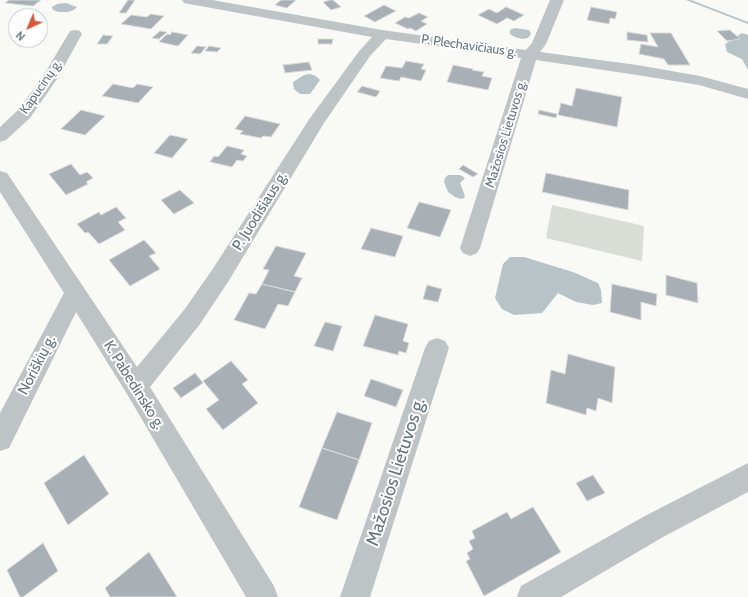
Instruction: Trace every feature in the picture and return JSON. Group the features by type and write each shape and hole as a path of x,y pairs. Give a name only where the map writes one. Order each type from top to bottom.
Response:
{"street":[{"name":"P. Plechavičiaus g.","path":"189,0 208,1 382,34 530,54 700,82 748,94"},
{"name":"Mažosios Lietuvos g.","path":"470,248 530,54 540,44 557,0"},
{"name":"Kapucinų g.","path":"0,136 24,114 49,79 75,34"},
{"name":"P. Juodišiaus g.","path":"136,386 164,354 196,311 220,276 316,122 365,53 382,34"},
{"name":"K. Pabedinsko g.","path":"0,177 136,386 263,597"},
{"name":"Noriškių g.","path":"0,439 75,292"},
{"name":"Mažosios Lietuvos g.","path":"355,597 437,348"},
{"path":"532,597 653,527 748,477"}],"shaded area":[{"path":"66,3 77,7 68,12 53,10 52,7 57,4"},
{"path":"515,28 529,30 531,34 528,38 522,39 515,37 510,34 510,30"},
{"path":"742,33 748,35 748,70 742,59 727,52 725,44"},
{"path":"310,74 316,76 320,80 310,94 300,94 294,89 293,82 304,75"},
{"path":"448,175 460,175 465,178 460,183 465,196 464,198 461,199 455,197 448,192 444,182"},
{"path":"552,205 644,226 642,261 546,238"},
{"path":"510,257 524,257 573,272 598,283 601,290 602,303 593,305 576,302 558,293 542,313 514,315 502,309 495,298 503,264"}],"building":[{"path":"9,0 41,0 33,6 5,3"},
{"path":"128,0 135,0 126,13 119,13"},
{"path":"281,0 296,0 287,8 275,5"},
{"path":"333,0 341,7 331,10 323,2"},
{"path":"384,5 396,11 375,22 364,16"},
{"path":"506,7 524,15 514,21 507,18 497,24 478,15 489,9 497,13"},
{"path":"591,7 617,12 615,19 610,18 609,24 587,20"},
{"path":"419,13 428,17 421,21 427,24 416,31 395,23 405,17 409,18"},
{"path":"151,14 164,16 151,29 121,24 131,15 147,17"},
{"path":"730,30 740,39 727,41 717,31"},
{"path":"160,31 167,32 159,39 152,38"},
{"path":"172,32 188,35 178,46 159,42 167,34 170,35"},
{"path":"627,32 647,35 648,42 627,40"},
{"path":"650,33 671,33 690,65 668,65 664,59 639,54 641,44 658,47"},
{"path":"103,35 113,36 107,44 97,44"},
{"path":"318,39 333,39 332,44 318,44"},
{"path":"197,46 206,47 200,54 191,53"},
{"path":"209,46 221,48 217,52 205,51"},
{"path":"406,61 424,64 421,69 426,70 421,81 401,77 399,81 380,78 386,66 402,68"},
{"path":"309,62 312,70 285,73 283,65"},
{"path":"453,65 484,72 482,76 492,78 488,90 447,82"},
{"path":"113,84 133,88 137,84 153,87 138,103 102,96"},
{"path":"362,86 380,91 376,97 357,92"},
{"path":"576,88 622,97 617,127 558,115 561,103 572,106"},
{"path":"81,110 105,116 85,135 61,129"},
{"path":"539,110 557,114 556,118 538,114"},
{"path":"245,116 280,124 271,137 263,136 261,138 240,134 243,131 235,129"},
{"path":"170,135 188,139 172,158 154,153"},
{"path":"227,146 244,150 241,154 247,156 243,161 237,160 232,167 210,162 214,156 218,157"},
{"path":"71,164 80,175 87,172 93,178 86,182 88,184 66,195 49,174"},
{"path":"463,165 478,174 473,177 459,169"},
{"path":"546,173 629,190 628,210 542,192"},
{"path":"180,190 194,203 174,214 161,200"},
{"path":"419,202 451,210 440,237 407,228"},
{"path":"116,207 126,218 118,222 125,230 99,244 88,232 85,233 77,224 99,212 101,215"},
{"path":"371,228 403,236 395,257 361,249"},
{"path":"144,240 156,253 149,256 160,269 130,286 109,260"},
{"path":"276,246 306,253 294,276 302,278 295,292 262,284 269,270 263,269"},
{"path":"666,275 697,283 698,303 666,295"},
{"path":"262,284 295,292 288,306 278,304 265,329 234,320 249,293 256,294"},
{"path":"612,284 657,294 656,306 641,302 641,320 610,312"},
{"path":"427,285 442,289 438,302 423,299"},
{"path":"375,315 408,324 403,341 409,343 406,353 399,351 398,355 363,346"},
{"path":"325,322 342,326 333,351 314,346"},
{"path":"568,354 615,367 612,403 598,398 596,411 587,408 586,415 546,403 551,370 565,374"},
{"path":"231,361 248,380 242,384 258,403 223,430 206,409 219,400 203,381"},
{"path":"195,373 203,383 181,398 173,388"},
{"path":"371,379 403,390 396,407 364,396"},
{"path":"337,412 372,423 359,460 322,448"},
{"path":"322,448 359,460 337,520 299,507"},
{"path":"84,455 109,494 68,525 44,483"},
{"path":"593,475 605,493 587,501 576,483"},
{"path":"533,507 561,552 484,596 466,561 470,559 467,553 473,549 469,541 475,538 472,531 507,512 511,519"},
{"path":"43,543 58,571 23,597 20,597 7,570"},
{"path":"149,552 177,597 110,597 105,588"}],"waterway":[{"path":"688,0 748,23"}]}
